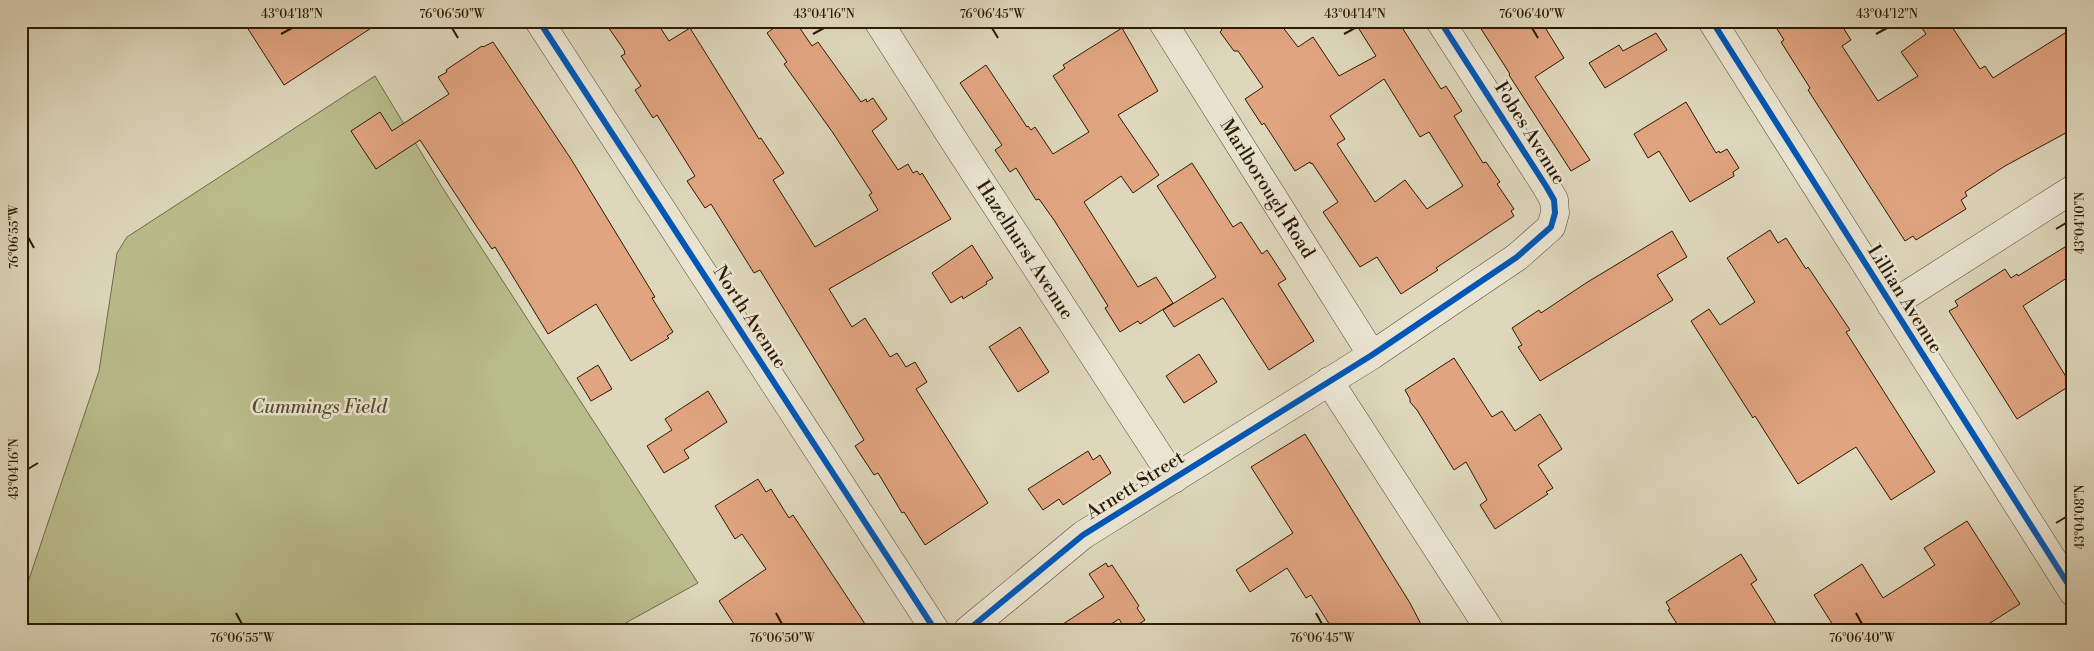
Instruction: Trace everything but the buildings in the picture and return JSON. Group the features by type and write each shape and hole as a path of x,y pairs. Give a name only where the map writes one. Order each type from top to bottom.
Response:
{"street":[{"name":"North Avenue","path":"540,21 935,630"},
{"name":"Hazelhurst Avenue","path":"878,21 1174,479"},
{"name":"Marlborough Road","path":"1162,21 1372,354"},
{"name":"Fobes Avenue","path":"1372,354 1517,257 1551,227 1555,213 1554,200 1440,21"},
{"name":"Lillian Avenue","path":"1712,21 2073,592"},
{"path":"1891,305 2073,189"},
{"name":"Arnett Street","path":"968,630 1083,535 1372,354"},
{"path":"1329,381 1490,630"}],"green space":[{"name":"Cummings Field","path":"375,76 442,187 698,583 613,630 21,630 21,603 99,371 117,253 127,237"}],"cycle path":[{"path":"539,21 935,630"},
{"path":"968,630 1083,535 1372,355 1517,257 1551,227 1555,213 1554,200 1440,21"},
{"path":"1712,21 2073,592"}]}
